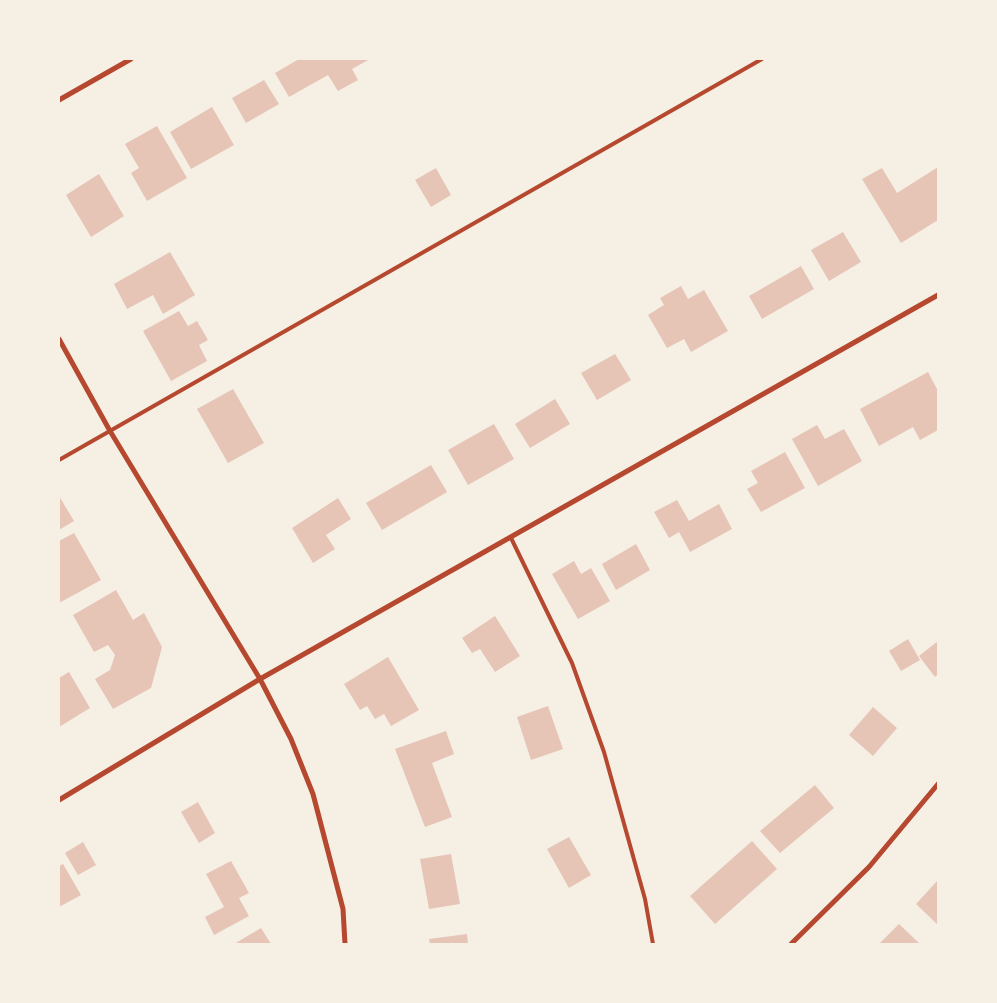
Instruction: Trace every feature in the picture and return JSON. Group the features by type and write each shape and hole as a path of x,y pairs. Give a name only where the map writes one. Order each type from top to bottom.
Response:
{"street":[{"path":"59,100 131,59"},
{"path":"59,800 260,679 938,295"},
{"path":"59,338 110,431 260,679 291,739 313,794 343,909 346,944"},
{"path":"791,944 869,867 938,784"}],"lane":[{"path":"59,460 762,59"},
{"path":"511,538 572,663 604,752 645,899 653,944"}],"building":[{"path":"299,59 370,59 352,69 358,80 338,91 328,75 289,97 275,73"},
{"path":"264,80 279,104 246,123 232,98"},
{"path":"212,107 234,145 191,169 170,132"},
{"path":"157,126 187,178 147,201 131,173 139,168 125,144"},
{"path":"938,167 938,220 901,243 862,179 882,168 897,193"},
{"path":"436,168 451,195 431,207 415,180"},
{"path":"99,174 124,216 91,237 66,195"},
{"path":"843,232 861,262 829,281 811,250"},
{"path":"170,252 195,295 163,314 153,295 127,309 114,284"},
{"path":"801,266 814,289 762,319 749,296"},
{"path":"681,286 688,299 704,290 728,331 691,352 684,339 667,348 648,315 664,305 660,298"},
{"path":"179,311 188,326 197,321 208,340 199,345 207,361 171,381 143,331"},
{"path":"615,354 631,380 597,400 581,373"},
{"path":"928,372 938,391 938,430 920,440 913,427 879,446 860,409"},
{"path":"233,389 264,443 228,463 197,409"},
{"path":"555,399 570,424 530,448 515,424"},
{"path":"494,424 514,459 468,485 448,450"},
{"path":"817,425 825,439 844,429 862,461 818,486 792,439"},
{"path":"785,452 805,488 761,512 747,489 758,483 751,471"},
{"path":"431,465 447,492 382,530 366,503"},
{"path":"59,496 74,521 59,530"},
{"path":"338,498 351,519 326,535 335,549 313,563 292,528"},
{"path":"677,500 689,521 719,504 732,529 690,552 679,532 669,538 654,512"},
{"path":"74,533 101,580 59,603 59,541"},
{"path":"636,544 650,570 616,590 602,564"},
{"path":"574,561 581,574 591,568 610,601 578,619 552,574"},
{"path":"116,590 133,620 144,613 162,647 151,688 113,709 95,679 110,670 115,655 108,645 94,652 73,615"},
{"path":"495,616 520,656 495,672 480,649 472,653 462,638"},
{"path":"908,639 920,660 901,671 889,651"},
{"path":"938,641 938,674 935,677 919,656"},
{"path":"388,657 419,710 391,726 384,714 375,719 367,706 360,710 344,684"},
{"path":"69,672 90,708 59,727 59,678"},
{"path":"548,706 563,749 531,760 517,717"},
{"path":"873,707 897,728 873,756 849,735"},
{"path":"446,731 454,754 432,763 452,817 425,827 395,749"},
{"path":"815,785 834,808 780,853 760,831"},
{"path":"198,802 215,833 199,843 181,812"},
{"path":"569,837 591,875 569,888 547,849"},
{"path":"752,841 777,869 715,924 690,896"},
{"path":"83,842 96,865 78,875 65,853"},
{"path":"451,854 460,904 429,909 420,859"},
{"path":"231,861 249,893 239,898 249,916 214,935 205,917 224,907 206,874"},
{"path":"63,864 81,895 59,907 59,866"},
{"path":"938,880 938,925 916,904"},
{"path":"899,924 920,944 879,944"},
{"path":"261,928 271,944 234,944"},
{"path":"467,934 468,944 430,944 429,939"}]}
